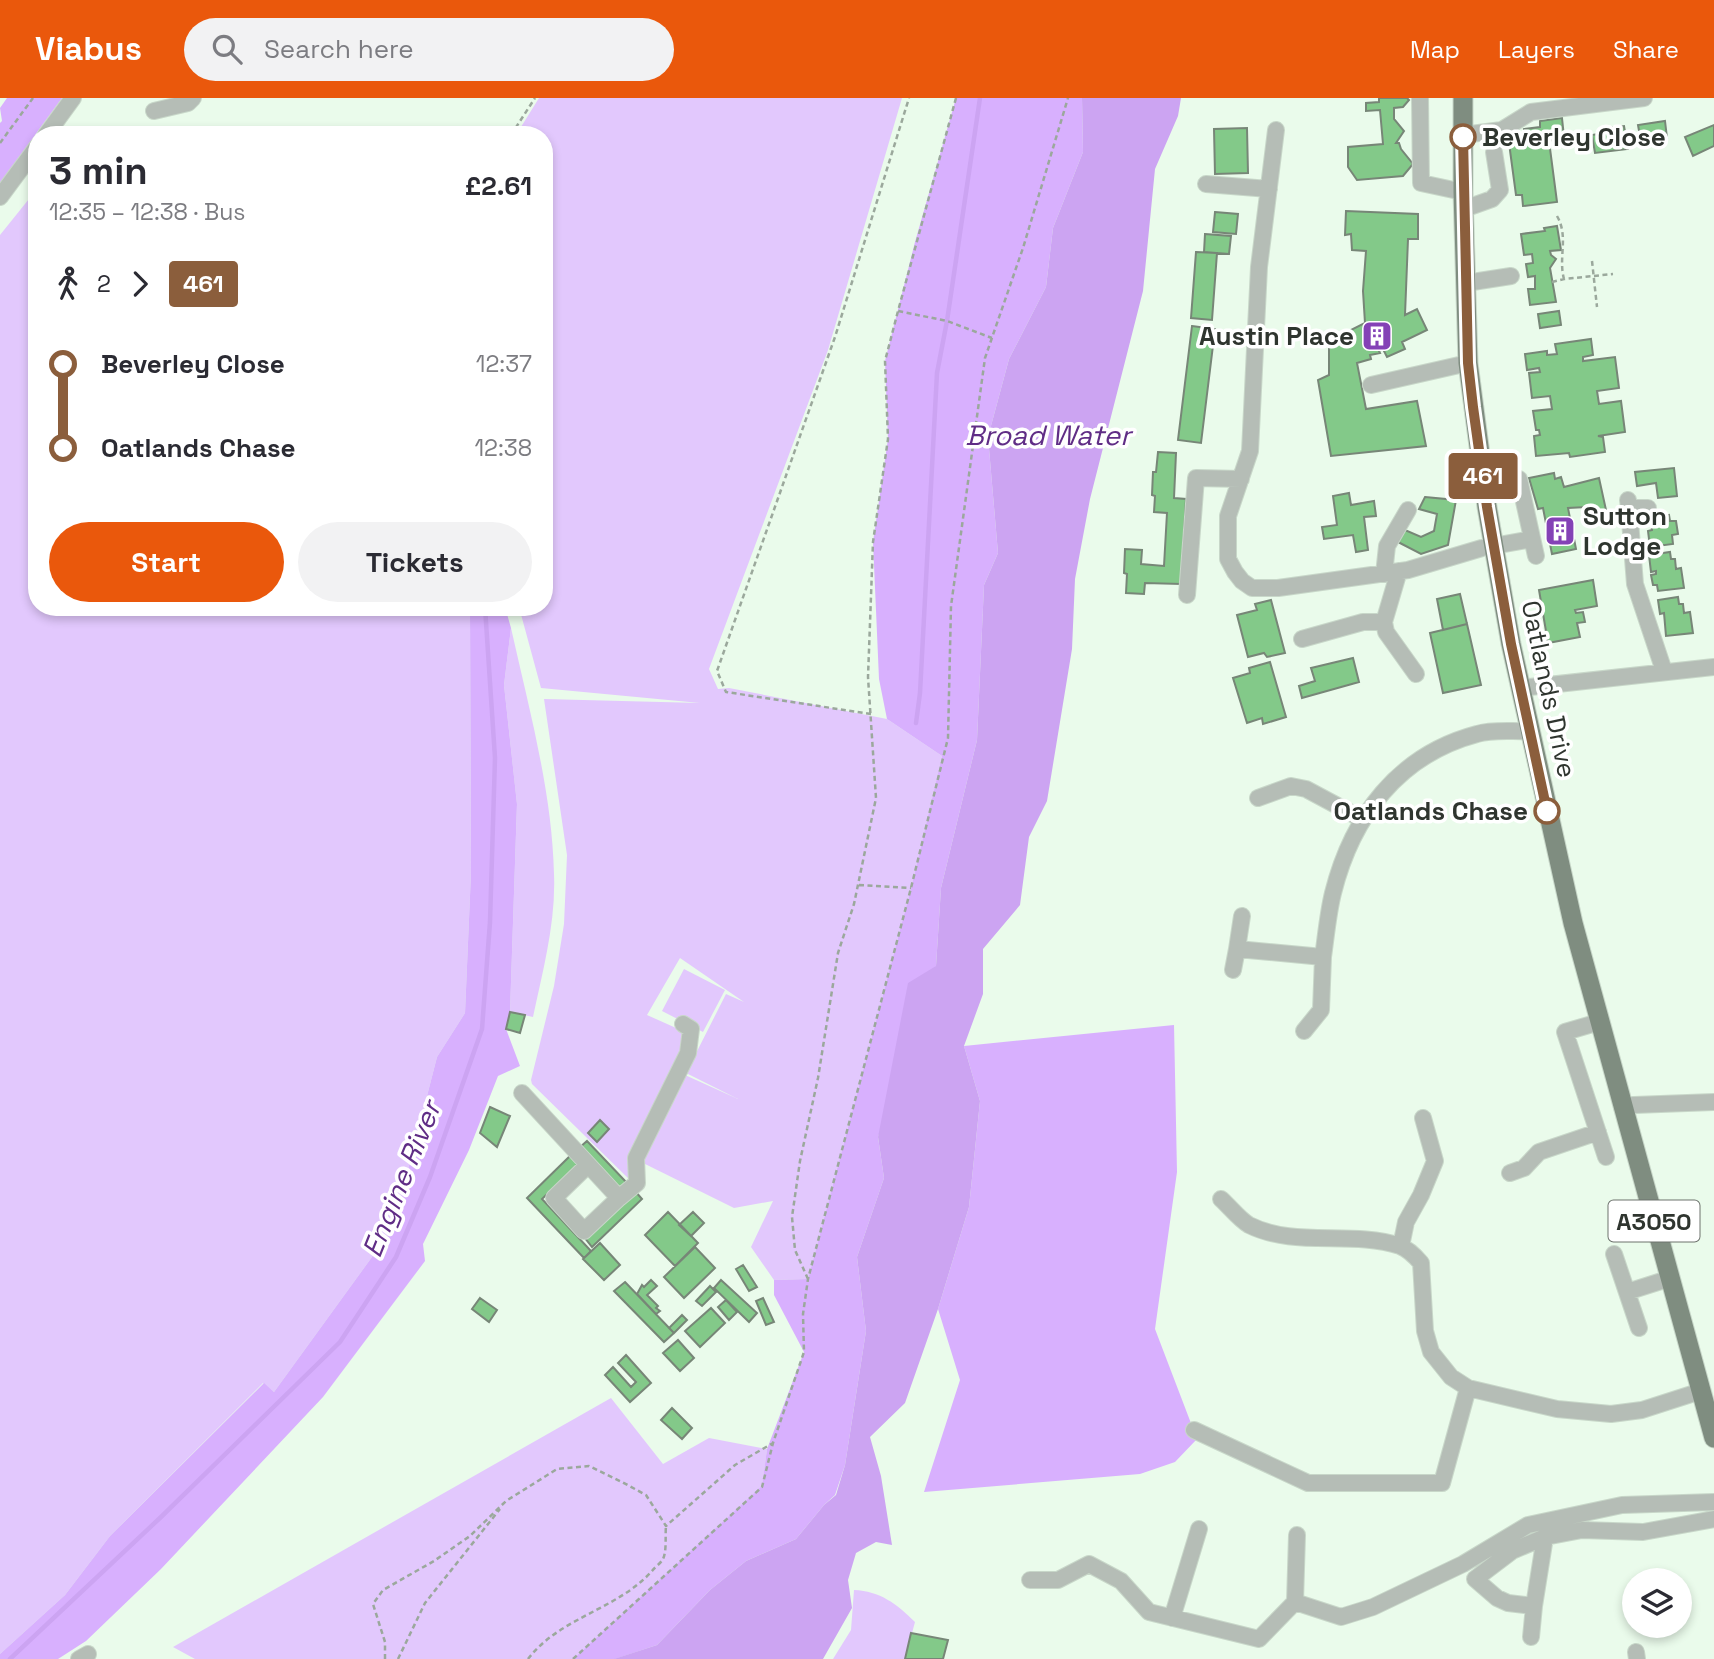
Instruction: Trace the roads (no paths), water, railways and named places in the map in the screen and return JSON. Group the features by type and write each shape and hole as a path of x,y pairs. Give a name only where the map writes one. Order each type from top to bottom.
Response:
{"main road":[{"name":"Oatlands Drive","path":"1463,98 1468,363 1494,547 1555,850 1599,1022 1714,1438"}],"street":[{"path":"53,126 73,98"},
{"path":"154,111 188,103 193,98"},
{"path":"1420,98 1421,183 1463,201 1492,199 1500,190 1493,152"},
{"path":"1463,135 1502,130 1531,112 1644,98"},
{"path":"1276,130 1259,267 1250,451 1228,516 1226,545 1228,559 1235,572 1252,588 1278,588 1392,573 1532,539"},
{"path":"0,197 28,159"},
{"path":"1206,184 1269,189"},
{"path":"1466,284 1511,276"},
{"path":"1371,384 1468,363"},
{"path":"1187,595 1196,478 1241,479"},
{"path":"1518,479 1536,556"},
{"path":"1647,508 1628,504 1635,584 1664,671"},
{"path":"1408,510 1387,546 1392,573 1384,622 1386,632 1416,674"},
{"path":"1302,639 1363,622 1384,622"},
{"path":"1521,688 1714,667"},
{"path":"1304,1031 1321,1010 1323,957 1333,894 1346,851 1362,819 1384,789 1412,764 1445,746 1479,733 1531,731"},
{"path":"1258,798 1291,786 1306,789 1362,819"},
{"path":"1233,970 1242,916"},
{"path":"1237,949 1323,957"},
{"path":"1599,1022 1565,1032 1606,1157"},
{"path":"588,1165 554,1198 584,1231 637,1182 636,1158 688,1053 691,1030 683,1024"},
{"path":"523,1093 619,1198"},
{"path":"1622,1107 1714,1102"},
{"path":"1401,1246 1406,1222 1435,1161 1423,1118"},
{"path":"1510,1173 1524,1168 1539,1152 1598,1132"},
{"path":"1221,1199 1246,1223 1279,1235 1346,1238 1401,1246 1421,1262 1425,1331 1431,1352 1451,1377 1468,1388 1557,1409 1611,1413 1642,1410 1701,1391"},
{"path":"1614,1254 1639,1328"},
{"path":"1627,1292 1671,1278"},
{"path":"1194,1430 1308,1483 1442,1483 1468,1388"},
{"path":"1295,1602 1341,1617 1373,1607 1463,1564 1528,1525 1622,1504 1714,1502"},
{"path":"1534,1606 1508,1603 1497,1598 1475,1579 1513,1551 1545,1537 1582,1530 1643,1532 1714,1519"},
{"path":"1172,1618 1199,1529"},
{"path":"1030,1580 1058,1580 1089,1564 1121,1581 1149,1612 1259,1639 1295,1602 1297,1535"},
{"path":"1531,1637 1545,1537"}],"water":[{"name":"Broad Water","path":"1082,98 1181,98 1178,116 1155,169 1143,291 1090,499 1075,579 1072,649 1047,801 1029,837 1020,905 983,949 983,994 964,1046 980,1101 969,1207 938,1309 905,1403 870,1437 881,1476 892,1545 876,1542 856,1553 848,1580 852,1608 823,1659 614,1659 657,1645 710,1590 746,1561 796,1539 824,1505 836,1495 845,1465 866,1331 857,1257 884,1178 878,1137 908,983 936,966 941,888 977,740 984,585 998,553 988,437 1009,359 1046,287 1053,228 1083,152"}],"waterway":[{"path":"916,723 920,693 937,373 980,98"},
{"name":"Engine River","path":"10,1659 161,1517 340,1342 396,1257 430,1177 482,1029 490,922 495,758 486,616"}],"place":[{"name":"Beverley Close","path":"1463,137"},
{"name":"Austin Place","path":"1377,336"},
{"name":"Sutton Lodge","path":"1560,531"},
{"name":"Oatlands Chase","path":"1547,811"}]}
